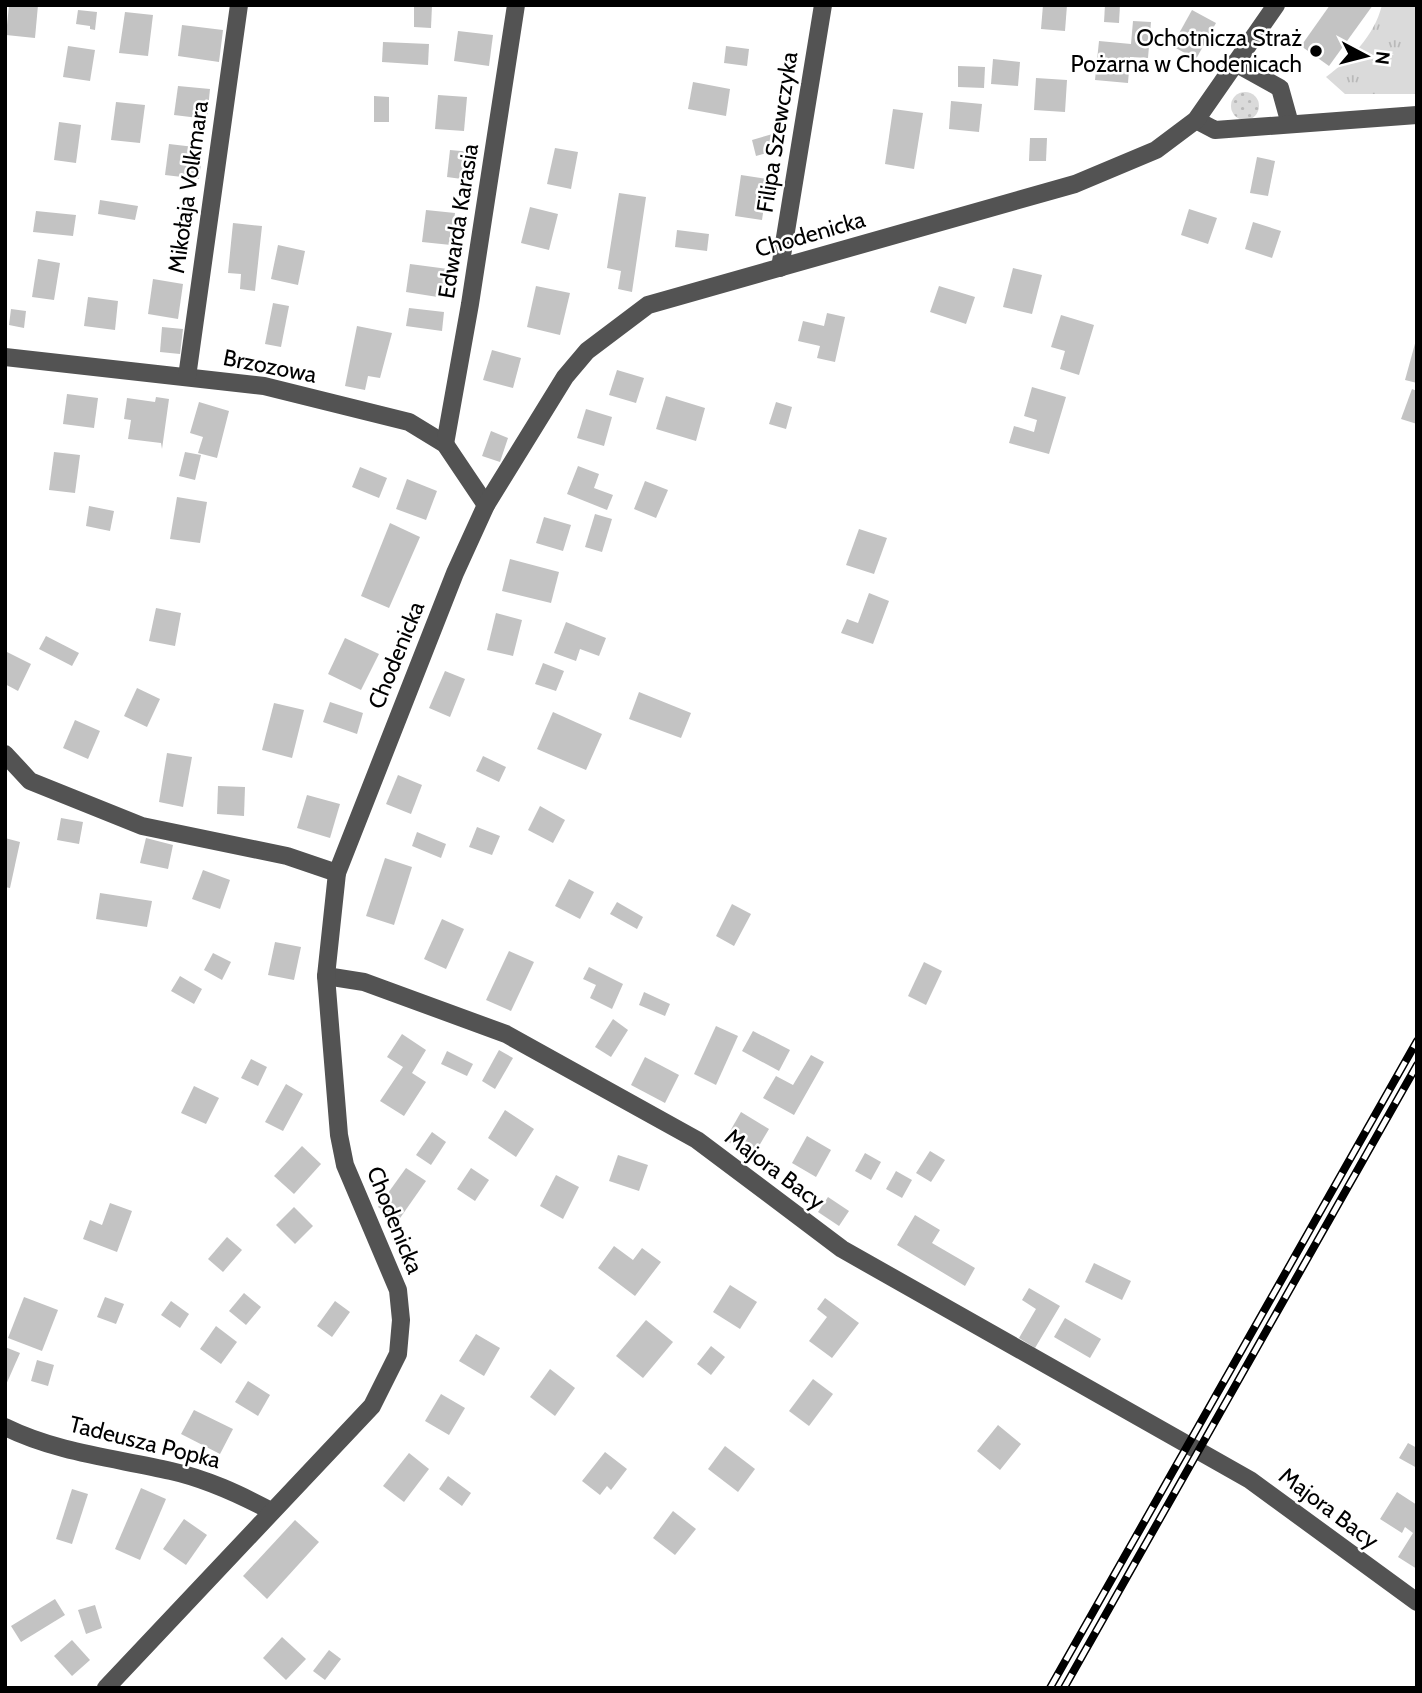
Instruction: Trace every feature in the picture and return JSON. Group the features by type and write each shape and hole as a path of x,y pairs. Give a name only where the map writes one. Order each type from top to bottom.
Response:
{"street":[{"name":"Mikołaja Volkmara","path":"187,377 239,5"},
{"name":"Edwarda Karasia","path":"445,444 470,304 516,5"},
{"name":"Filipa Szewczyka","path":"780,268 823,5"},
{"name":"Chodenicka","path":"111,1686 271,1511 372,1406 389,1378 398,1354 401,1320 398,1290 345,1165 339,1135 326,976 337,873 440,611 486,505 565,377 597,343 648,305 1075,184 1156,150 1196,120 1276,5"},
{"path":"1235,63 1280,88 1290,124"},
{"path":"1196,120 1215,130 1417,115"},
{"name":"Brzozowa","path":"5,357 264,386 409,422 445,444 486,505"},
{"path":"5,754 30,780 142,827 286,856 337,873"},
{"name":"Majora Bacy","path":"326,976 365,982 506,1034 697,1140 842,1249 1285,1504 1417,1602"},
{"name":"Tadeusza Popka","path":"5,1427 89,1456 173,1471 231,1490 271,1511"}],"green space":[{"path":"1382,5 1417,5 1417,94 1345,94 1326,77 1367,37"},
{"path":"1386,5 1417,5 1417,39 1386,39"},
{"path":"1365,48 1417,48 1417,84 1365,84"},
{"path":"1245,92 1255,96 1259,106 1255,116 1245,120 1235,116 1231,106 1235,96"}],"building":[{"path":"9,5 38,5 35,38 6,35"},
{"path":"414,5 432,5 431,28 414,27"},
{"path":"1043,5 1067,5 1065,31 1041,29"},
{"path":"1105,5 1120,5 1119,23 1104,22"},
{"path":"1330,5 1373,5 1329,66 1301,46"},
{"path":"78,10 97,12 95,30 90,29 90,26 76,24"},
{"path":"1192,10 1216,23 1196,59 1172,46"},
{"path":"125,12 153,15 148,56 119,53"},
{"path":"1133,21 1151,22 1148,58 1130,57 1128,83 1095,80 1099,41 1131,44"},
{"path":"182,25 223,30 219,62 178,56"},
{"path":"458,31 493,35 489,66 454,61"},
{"path":"383,42 429,44 428,65 382,62"},
{"path":"68,46 95,50 90,81 63,77"},
{"path":"726,46 749,49 747,66 724,63"},
{"path":"993,59 1020,62 1018,86 991,84"},
{"path":"958,66 985,67 984,88 958,87"},
{"path":"1036,78 1067,80 1065,112 1034,110"},
{"path":"693,82 730,89 726,116 688,109"},
{"path":"178,86 210,89 207,119 174,115"},
{"path":"438,95 467,97 464,131 435,129"},
{"path":"374,96 389,97 389,122 374,122"},
{"path":"951,101 982,104 979,132 949,129"},
{"path":"116,102 145,105 140,143 111,140"},
{"path":"893,109 923,113 914,169 885,164"},
{"path":"59,122 81,125 76,163 54,160"},
{"path":"776,133 781,149 756,156 752,140"},
{"path":"1030,138 1047,138 1046,161 1029,161"},
{"path":"169,144 203,148 199,179 165,175"},
{"path":"555,148 578,152 571,189 547,184"},
{"path":"450,150 472,152 469,180 447,177"},
{"path":"1257,157 1275,161 1268,196 1250,193"},
{"path":"741,175 768,179 762,220 735,216"},
{"path":"619,193 646,197 632,292 618,289 621,271 607,268"},
{"path":"100,200 138,206 135,220 98,214"},
{"path":"530,207 558,214 549,250 521,243"},
{"path":"1189,209 1217,218 1208,244 1181,235"},
{"path":"426,210 455,213 451,245 422,242"},
{"path":"36,211 76,215 73,236 33,232"},
{"path":"1253,222 1281,231 1272,258 1245,249"},
{"path":"233,223 262,226 255,291 240,289 241,274 228,273"},
{"path":"677,230 709,234 707,251 675,247"},
{"path":"278,245 305,251 298,285 271,279"},
{"path":"38,259 60,263 54,300 32,297"},
{"path":"410,264 448,269 444,298 406,292"},
{"path":"1013,268 1042,275 1032,314 1003,307"},
{"path":"153,279 183,284 178,319 148,314"},
{"path":"536,286 570,293 560,335 527,327"},
{"path":"939,286 975,297 966,324 930,312"},
{"path":"88,297 118,301 115,330 84,326"},
{"path":"273,303 289,306 281,347 265,344"},
{"path":"409,308 444,312 442,331 406,326"},
{"path":"11,309 26,311 24,328 9,325"},
{"path":"827,313 845,317 835,362 817,358 820,346 798,341 803,321 824,326"},
{"path":"1061,315 1094,325 1079,375 1060,369 1065,351 1051,347"},
{"path":"357,326 392,333 380,378 368,376 365,390 345,386"},
{"path":"162,327 183,329 180,354 160,352"},
{"path":"1417,340 1417,383 1405,380"},
{"path":"492,350 521,358 513,388 483,380"},
{"path":"617,370 644,378 636,403 609,395"},
{"path":"1032,387 1066,397 1049,454 1009,443 1014,426 1034,432 1037,420 1024,416"},
{"path":"1412,389 1417,391 1417,424 1401,419"},
{"path":"67,394 98,398 94,428 63,424"},
{"path":"666,396 705,408 696,441 656,429"},
{"path":"156,397 169,399 162,449 161,443 128,439 131,420 124,419 127,398 155,402"},
{"path":"199,402 229,411 217,458 198,453 203,437 190,433"},
{"path":"776,402 792,407 786,429 769,424"},
{"path":"586,409 612,417 604,446 577,438"},
{"path":"491,431 508,438 500,462 482,456"},
{"path":"54,452 80,455 75,493 49,490"},
{"path":"185,452 201,455 195,480 179,476"},
{"path":"578,466 599,474 594,488 613,495 607,510 567,494"},
{"path":"360,467 387,478 379,498 352,487"},
{"path":"407,479 437,491 426,520 396,509"},
{"path":"645,481 668,490 656,518 634,509"},
{"path":"177,497 207,502 200,543 170,539"},
{"path":"89,506 114,511 110,531 86,526"},
{"path":"595,514 612,519 602,552 585,547"},
{"path":"544,517 571,525 563,551 536,543"},
{"path":"390,523 420,537 389,608 361,596"},
{"path":"859,529 887,538 874,574 846,565"},
{"path":"510,559 559,572 551,603 502,591"},
{"path":"869,593 889,601 873,644 841,633 847,619 858,623"},
{"path":"156,608 181,613 175,646 149,641"},
{"path":"496,613 522,620 513,656 487,650"},
{"path":"566,622 606,638 599,656 580,649 576,661 554,653"},
{"path":"46,636 79,653 72,666 39,649"},
{"path":"345,638 379,654 361,690 328,674"},
{"path":"5,651 31,664 18,691 5,684"},
{"path":"543,663 564,671 556,691 535,684"},
{"path":"445,671 465,679 450,717 429,708"},
{"path":"137,688 160,699 147,727 124,716"},
{"path":"639,692 691,713 681,738 629,719"},
{"path":"330,702 363,713 357,734 323,722"},
{"path":"274,703 304,710 292,758 262,750"},
{"path":"553,712 602,734 586,770 537,749"},
{"path":"75,720 100,731 88,759 63,748"},
{"path":"167,753 192,757 183,807 159,802"},
{"path":"483,756 506,767 499,782 476,771"},
{"path":"398,775 422,785 411,814 386,804"},
{"path":"218,786 245,787 244,816 217,814"},
{"path":"307,795 340,804 330,838 297,828"},
{"path":"540,806 565,820 553,843 528,830"},
{"path":"61,818 83,822 79,844 57,840"},
{"path":"477,827 500,836 492,855 469,847"},
{"path":"417,832 446,844 441,858 412,846"},
{"path":"5,838 20,842 10,888 5,887"},
{"path":"146,838 173,845 168,869 140,863"},
{"path":"385,858 412,867 394,925 366,916"},
{"path":"203,870 230,880 220,909 192,899"},
{"path":"569,879 594,892 580,919 555,906"},
{"path":"100,893 152,901 147,927 96,919"},
{"path":"617,902 643,917 637,929 610,914"},
{"path":"732,904 751,914 734,946 716,936"},
{"path":"442,919 464,929 446,969 424,959"},
{"path":"275,942 301,947 294,980 268,975"},
{"path":"509,951 534,962 511,1011 486,1000"},
{"path":"213,953 231,962 222,980 204,970"},
{"path":"924,962 942,971 926,1005 908,996"},
{"path":"589,967 623,984 612,1009 590,998 596,985 583,979"},
{"path":"180,976 202,989 194,1004 171,991"},
{"path":"644,992 670,1004 665,1016 639,1005"},
{"path":"613,1019 628,1030 611,1057 595,1047"},
{"path":"716,1026 738,1036 716,1085 694,1074"},
{"path":"753,1031 790,1050 779,1071 742,1051"},
{"path":"402,1034 426,1050 412,1073 426,1082 404,1116 380,1101 403,1067 387,1057"},
{"path":"499,1050 513,1058 495,1089 482,1081"},
{"path":"447,1051 473,1064 467,1076 441,1064"},
{"path":"811,1055 824,1062 794,1115 763,1098 776,1076 793,1085"},
{"path":"645,1057 679,1075 665,1103 631,1085"},
{"path":"251,1059 267,1067 258,1086 241,1078"},
{"path":"286,1084 303,1094 283,1131 265,1122"},
{"path":"194,1086 219,1098 206,1124 181,1113"},
{"path":"505,1110 534,1129 516,1157 488,1138"},
{"path":"741,1112 769,1129 753,1156 725,1140"},
{"path":"432,1132 446,1142 431,1165 416,1155"},
{"path":"807,1136 831,1150 816,1177 792,1163"},
{"path":"302,1146 321,1164 294,1194 274,1176"},
{"path":"930,1151 945,1160 931,1182 916,1173"},
{"path":"865,1153 881,1162 871,1180 855,1171"},
{"path":"618,1155 648,1165 639,1191 609,1181"},
{"path":"406,1168 426,1181 398,1221 378,1207"},
{"path":"471,1168 489,1180 475,1201 457,1189"},
{"path":"896,1171 912,1180 902,1198 886,1189"},
{"path":"556,1175 579,1187 563,1219 540,1206"},
{"path":"828,1197 849,1211 839,1226 818,1212"},
{"path":"110,1203 132,1211 117,1252 83,1239 90,1220 102,1225"},
{"path":"294,1207 313,1226 295,1244 276,1225"},
{"path":"915,1215 940,1230 932,1243 975,1268 965,1286 897,1245"},
{"path":"227,1237 242,1250 223,1272 208,1259"},
{"path":"614,1246 633,1260 642,1248 661,1262 635,1296 598,1268"},
{"path":"1094,1263 1131,1281 1122,1300 1085,1282"},
{"path":"730,1285 757,1302 740,1329 713,1312"},
{"path":"1029,1288 1060,1306 1035,1348 1019,1338 1036,1309 1022,1300"},
{"path":"244,1293 261,1307 246,1325 229,1311"},
{"path":"24,1297 58,1310 42,1351 8,1338"},
{"path":"105,1297 124,1304 116,1324 97,1317"},
{"path":"825,1298 859,1323 832,1358 809,1341 827,1317 817,1309"},
{"path":"171,1301 189,1314 180,1328 161,1315"},
{"path":"335,1301 350,1312 332,1337 317,1326"},
{"path":"1065,1318 1101,1339 1090,1358 1054,1337"},
{"path":"646,1320 673,1342 643,1378 616,1356"},
{"path":"216,1326 237,1342 221,1364 200,1349"},
{"path":"476,1334 500,1348 484,1376 459,1361"},
{"path":"711,1346 725,1357 711,1375 697,1364"},
{"path":"5,1347 20,1353 5,1387"},
{"path":"37,1360 54,1365 48,1386 31,1381"},
{"path":"550,1369 575,1388 555,1416 530,1397"},
{"path":"813,1379 833,1394 809,1426 789,1411"},
{"path":"248,1381 270,1395 258,1416 235,1402"},
{"path":"441,1394 465,1408 449,1435 425,1421"},
{"path":"194,1410 233,1429 220,1454 181,1434"},
{"path":"998,1425 1021,1444 1000,1470 977,1451"},
{"path":"1408,1443 1417,1448 1417,1468 1399,1458"},
{"path":"725,1446 755,1469 738,1492 708,1469"},
{"path":"605,1452 627,1469 611,1490 607,1486 600,1495 582,1481"},
{"path":"409,1453 429,1469 404,1502 383,1486"},
{"path":"448,1476 471,1493 462,1506 439,1489"},
{"path":"141,1488 166,1499 140,1560 115,1549"},
{"path":"72,1489 88,1494 72,1544 56,1539"},
{"path":"1397,1492 1417,1505 1417,1569 1398,1557 1413,1533 1405,1527 1402,1533 1380,1519"},
{"path":"673,1511 696,1529 675,1555 653,1538"},
{"path":"184,1519 207,1535 186,1565 163,1549"},
{"path":"295,1520 319,1542 267,1599 243,1576"},
{"path":"55,1599 65,1615 21,1642 11,1626"},
{"path":"95,1605 102,1628 86,1634 78,1610"},
{"path":"282,1637 306,1659 286,1680 263,1658"},
{"path":"72,1640 90,1660 72,1676 54,1656"},
{"path":"329,1650 341,1659 325,1680 313,1671"}],"railway":[{"path":"1050,1688 1417,1041"},
{"path":"1064,1688 1417,1065"}],"place":[{"name":"Ochotnicza Straż Pożarna w Chodenicach","path":"1316,51"}]}
